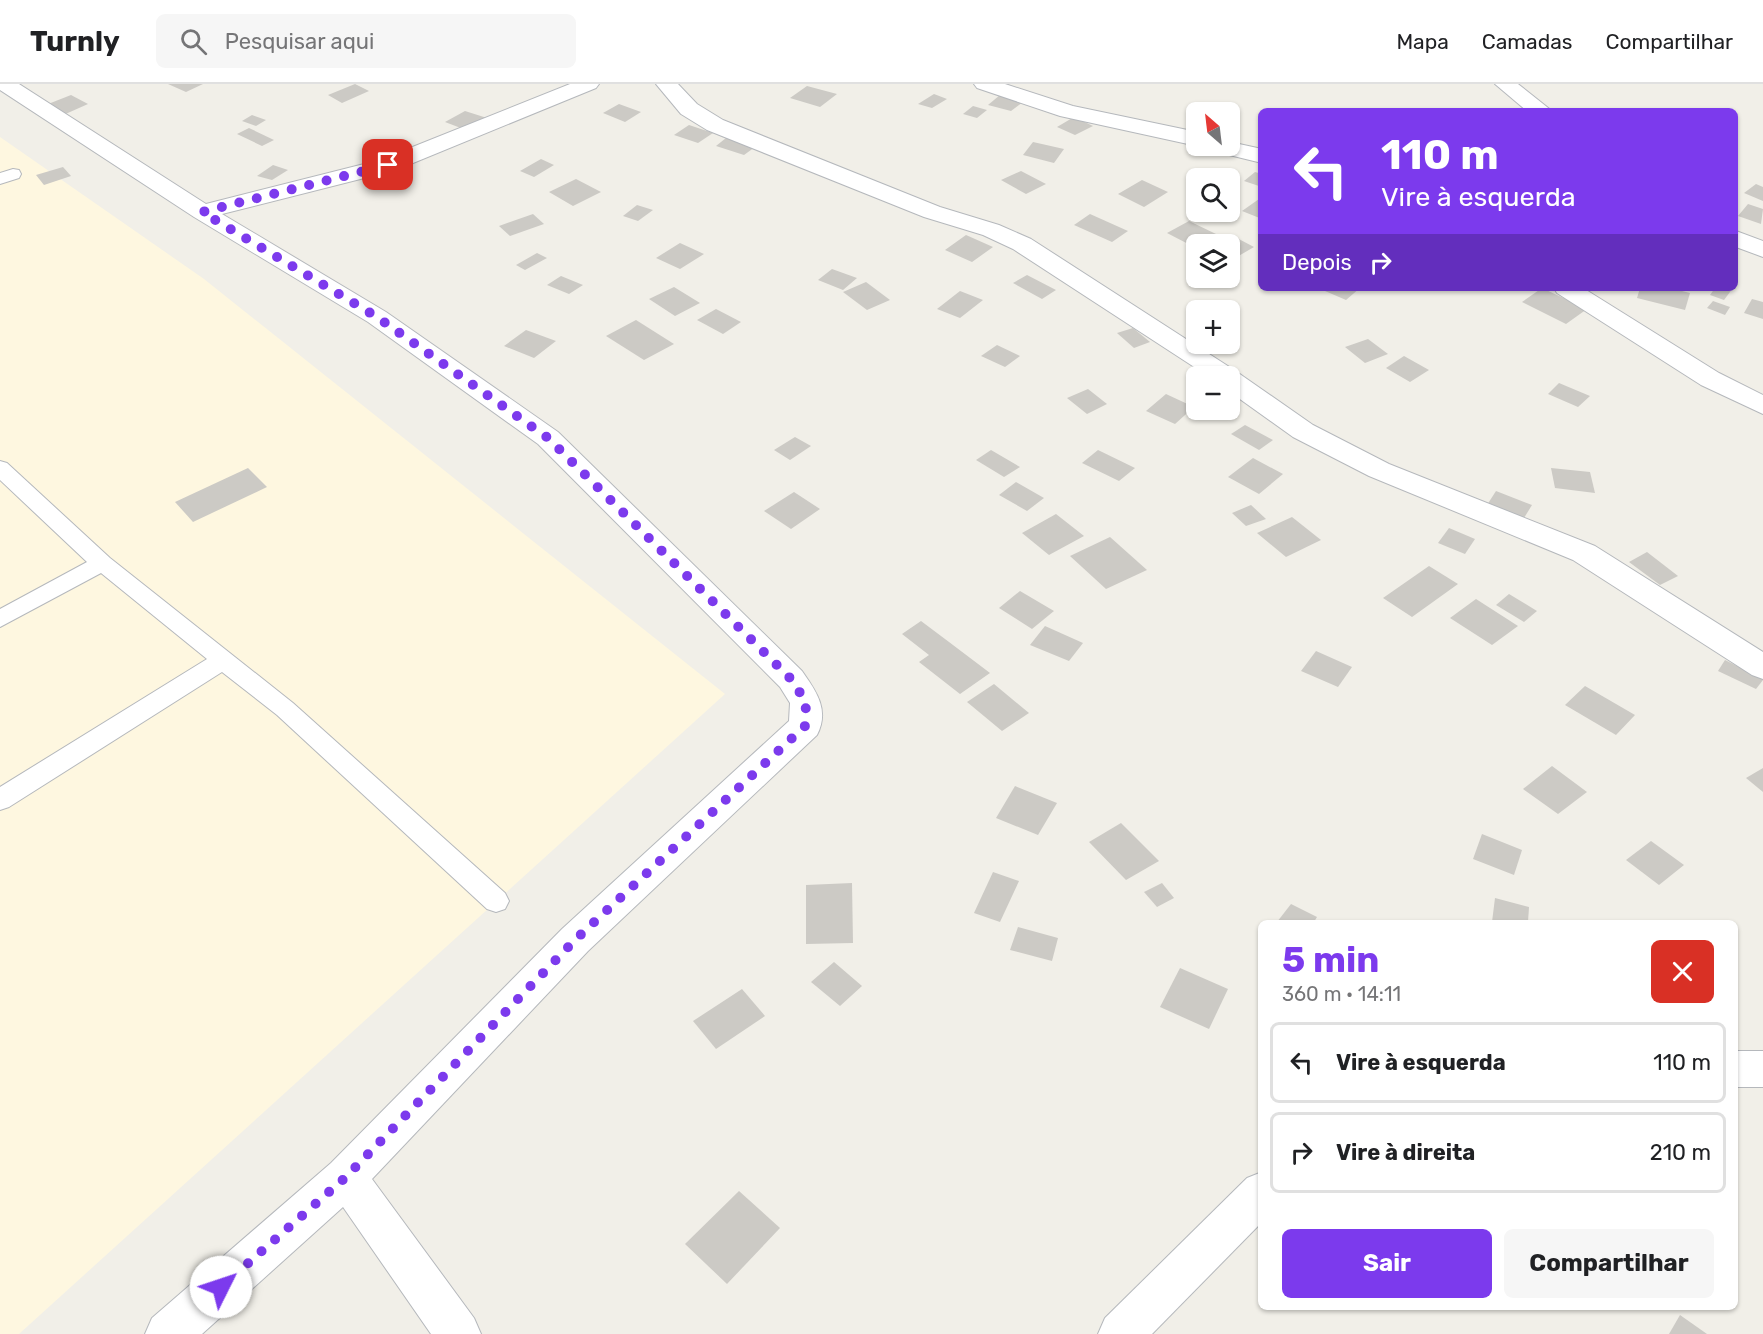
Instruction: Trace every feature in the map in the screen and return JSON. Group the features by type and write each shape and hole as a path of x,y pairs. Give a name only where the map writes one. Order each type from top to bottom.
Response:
{"street":[{"path":"5,84 202,212 377,317 548,438 791,679 806,702 805,726 575,940 346,1177 168,1334"},
{"path":"202,212 388,165 589,84"},
{"path":"666,84 689,109 715,125 932,212 991,230 1022,244 1210,366"},
{"path":"984,84 1068,111 1186,137"},
{"path":"1505,84 1538,108"},
{"path":"1240,151 1258,155"},
{"path":"1738,239 1763,249"},
{"path":"1571,291 1710,379 1763,405"},
{"path":"1240,387 1303,431 1379,470 1606,565 1674,612 1763,667"},
{"path":"1738,1069 1763,1069"},
{"path":"346,1177 458,1334"},
{"path":"1121,1334 1258,1196"}],"lane":[{"path":"0,468 102,563 285,709 496,901"},
{"path":"0,619 102,563"},
{"path":"0,800 223,660"}],"shaded area":[{"path":"0,137 204,279 725,694 19,1334 0,1334"}],"building":[{"path":"168,84 203,84 186,92"},
{"path":"355,84 369,91 342,103 328,95"},
{"path":"807,86 837,94 820,107 790,98"},
{"path":"934,94 947,99 932,108 918,104"},
{"path":"71,95 88,104 61,116 43,106"},
{"path":"1000,95 1023,102 1011,111 988,105"},
{"path":"619,104 641,112 625,122 603,113"},
{"path":"973,106 987,110 977,118 963,114"},
{"path":"465,111 487,118 466,130 445,122"},
{"path":"252,115 266,120 256,126 242,121"},
{"path":"1074,117 1093,126 1075,135 1057,127"},
{"path":"689,125 713,133 698,143 674,135"},
{"path":"249,128 274,140 262,146 237,134"},
{"path":"726,138 755,147 744,155 716,146"},
{"path":"1033,142 1064,149 1054,163 1023,155"},
{"path":"541,159 554,165 534,177 520,171"},
{"path":"273,165 288,170 272,180 257,176"},
{"path":"63,167 71,176 44,185 36,175"},
{"path":"1021,171 1046,184 1026,194 1001,180"},
{"path":"1255,172 1258,173 1258,186 1244,181"},
{"path":"576,179 601,192 573,206 549,192"},
{"path":"1142,180 1168,192 1144,207 1118,194"},
{"path":"1756,184 1763,187 1763,201 1744,193"},
{"path":"1258,200 1258,217 1242,211"},
{"path":"1748,204 1763,209 1761,224 1738,216"},
{"path":"637,205 653,210 638,221 623,216"},
{"path":"533,214 544,224 510,236 499,226"},
{"path":"1090,214 1128,231 1112,242 1074,225"},
{"path":"1191,222 1216,234 1186,234 1186,243 1167,233"},
{"path":"966,235 993,247 972,262 945,250"},
{"path":"1240,240 1254,247 1240,255"},
{"path":"680,243 704,254 680,269 656,258"},
{"path":"537,253 547,258 525,270 516,265"},
{"path":"832,269 857,278 843,290 818,280"},
{"path":"1027,275 1056,290 1042,299 1013,283"},
{"path":"561,276 583,285 569,294 547,285"},
{"path":"866,282 890,300 867,310 843,292"},
{"path":"674,287 700,303 675,316 649,299"},
{"path":"960,291 983,300 960,318 937,309"},
{"path":"1325,291 1356,291 1346,300"},
{"path":"1538,291 1548,291 1587,309 1566,324 1522,302"},
{"path":"1639,291 1690,293 1685,310 1637,298"},
{"path":"1713,291 1731,291 1724,300 1710,295"},
{"path":"1752,299 1763,302 1763,319 1744,313"},
{"path":"1713,301 1730,307 1725,315 1707,308"},
{"path":"716,309 741,322 723,334 697,320"},
{"path":"636,320 674,344 644,360 606,336"},
{"path":"1133,328 1150,342 1134,348 1117,333"},
{"path":"526,330 556,341 534,358 504,346"},
{"path":"1368,339 1388,354 1365,363 1345,347"},
{"path":"997,345 1020,356 1005,367 981,356"},
{"path":"1404,356 1429,370 1410,382 1386,368"},
{"path":"1559,383 1590,396 1578,407 1548,394"},
{"path":"1088,389 1107,404 1087,414 1067,398"},
{"path":"1166,394 1186,403 1186,414 1175,424 1146,411"},
{"path":"1245,425 1273,440 1259,450 1231,434"},
{"path":"795,437 811,446 790,460 774,450"},
{"path":"991,450 1020,467 1004,477 976,460"},
{"path":"1098,450 1135,468 1119,481 1082,463"},
{"path":"1253,458 1283,474 1259,494 1228,477"},
{"path":"248,468 267,487 193,522 175,502"},
{"path":"1551,468 1590,472 1595,493 1555,488"},
{"path":"1016,482 1044,498 1027,511 999,495"},
{"path":"1496,491 1532,505 1524,518 1487,505"},
{"path":"794,492 820,509 791,529 764,511"},
{"path":"1251,505 1266,519 1246,526 1232,513"},
{"path":"1056,514 1084,536 1049,555 1022,533"},
{"path":"1292,517 1321,540 1286,557 1257,533"},
{"path":"1449,528 1475,539 1465,554 1438,543"},
{"path":"1110,537 1147,570 1106,589 1070,556"},
{"path":"1647,552 1678,576 1660,585 1629,562"},
{"path":"1429,566 1458,584 1412,617 1383,598"},
{"path":"1020,591 1054,611 1032,629 999,608"},
{"path":"1509,594 1537,611 1524,622 1496,605"},
{"path":"1476,599 1518,626 1492,645 1450,618"},
{"path":"921,621 990,673 960,694 919,662 929,655 902,634"},
{"path":"1045,626 1083,643 1069,661 1030,645"},
{"path":"1316,651 1352,667 1338,687 1301,671"},
{"path":"1725,660 1763,680 1756,689 1718,671"},
{"path":"994,684 1029,713 1002,731 967,702"},
{"path":"1585,686 1635,715 1616,735 1565,705"},
{"path":"1552,766 1587,792 1558,814 1523,789"},
{"path":"1763,768 1763,792 1746,778"},
{"path":"1015,786 1057,803 1038,835 996,818"},
{"path":"1121,823 1159,861 1126,880 1089,842"},
{"path":"1482,834 1522,850 1514,875 1473,859"},
{"path":"1651,841 1684,865 1659,885 1626,860"},
{"path":"993,872 1019,881 1000,922 974,913"},
{"path":"852,883 853,943 806,944 806,885"},
{"path":"1162,883 1174,898 1157,907 1144,892"},
{"path":"1495,898 1529,907 1528,920 1492,920"},
{"path":"1291,904 1317,917 1315,920 1279,920"},
{"path":"1018,927 1058,938 1052,961 1010,950"},
{"path":"834,962 862,986 840,1006 811,982"},
{"path":"1180,968 1228,989 1209,1029 1160,1007"},
{"path":"742,989 765,1016 716,1049 693,1021"},
{"path":"739,1191 780,1228 727,1284 685,1244"},
{"path":"1680,1315 1707,1334 1669,1334"}],"route":[{"path":"221,1287 346,1177 575,940 805,726 806,702 791,679 548,438 377,317 202,212 388,165"}]}
